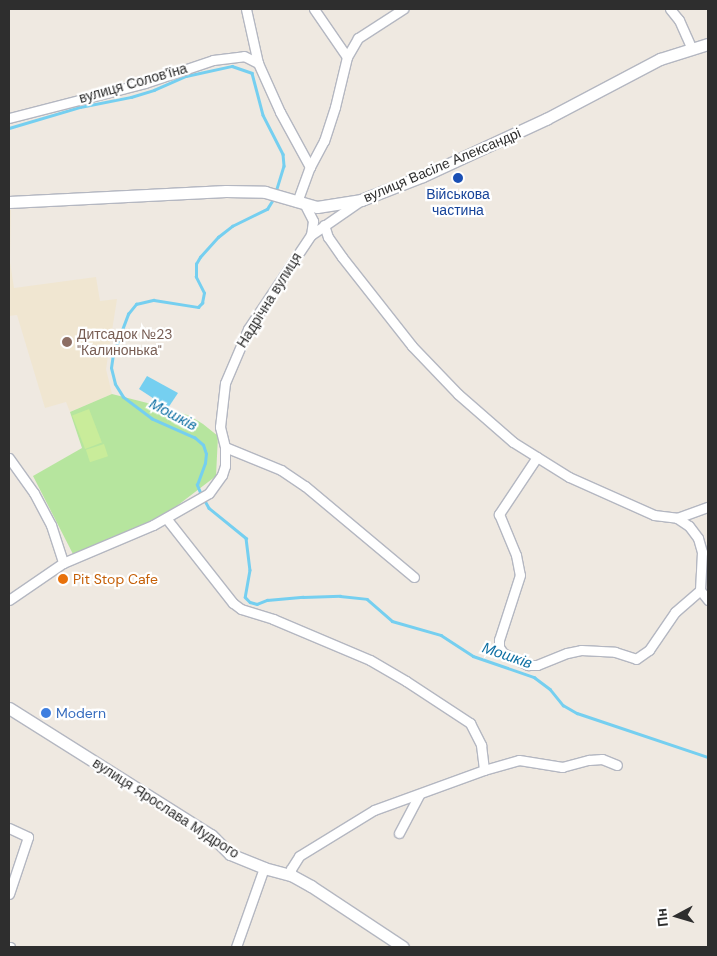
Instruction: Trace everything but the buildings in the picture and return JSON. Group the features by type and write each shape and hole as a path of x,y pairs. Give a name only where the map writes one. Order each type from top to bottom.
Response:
{"main road":[{"name":"вулиця Васіле Александрі","path":"9,202 226,191 265,192 301,203 330,206 361,200 462,158 546,119 660,59 708,44"},
{"name":"вулиця Ярослава Мудрого","path":"9,708 211,835 230,854 264,868 290,875 343,906 403,947"}],"street":[{"path":"246,9 258,62 280,112 310,168"},
{"path":"314,9 347,57"},
{"path":"311,235 313,221 301,203 310,168 326,133 347,57 358,38 403,9"},
{"path":"670,9 679,20 692,49"},
{"name":"вулиця Солов'їна","path":"9,118 145,83 212,60 244,56 258,62"},
{"name":"Надрічна вулиця","path":"9,600 63,563 166,518 209,493 222,474 225,447 220,427 225,383 248,329 311,235 361,200"},
{"path":"324,225 328,236 342,257 412,346 458,394 513,442 570,476 654,515 677,518 689,526 698,538 702,552 700,590 708,600"},
{"path":"225,447 281,470 305,486 414,577"},
{"path":"537,457 499,514 516,555 520,576 499,640 503,652 528,665 537,665 567,653 581,650 615,652 636,659 642,657 649,650 675,612 700,590"},
{"path":"9,458 34,493 47,517 63,563"},
{"path":"677,518 708,507"},
{"path":"166,518 233,603 241,609 273,620 370,660 470,723 480,745 484,770"},
{"path":"290,875 291,869 299,856 374,810 391,802 419,795 484,770 519,760 562,767 589,760 602,759 617,765"},
{"path":"399,833 419,795"},
{"path":"9,828 28,837 9,894"},
{"path":"236,947 264,868"}],"shaded area":[{"name":"Дитсадок №23 \"Калинонька\"","path":"9,210 11,210 10,262 14,288 96,277 100,301 117,299 106,369 112,394 70,412 66,402 45,408 17,315 9,316"}],"green space":[{"path":"112,394 171,409 190,416 203,424 218,436 216,476 165,515 74,556 33,476 82,448 70,412"},
{"path":"89,409 102,443 85,449 72,415"},
{"path":"104,444 108,456 90,462 86,450"}],"water":[{"path":"147,376 178,393 168,408 139,389"}],"waterway":[{"name":"Мошків","path":"9,128 80,107 131,97 154,90 186,76 232,66 252,73 263,115 283,154 284,166 276,193"},
{"name":"Мошків","path":"201,495 197,485 205,463 206,454 203,445 195,438 152,419 123,397 115,384 111,368 113,354 128,314 136,304 154,300 198,307 202,303 204,293 196,277 196,264 200,257 218,237 232,226 267,209 274,198"},
{"name":"Мошків","path":"204,499 209,508 246,538 250,570 245,597 250,602 257,604 267,600 340,596 367,599 392,621 441,635 473,656 534,677 550,689 563,705 577,713 708,757"}],"place":[{"name":"Військова частина","path":"458,178"},
{"name":"Дитсадок №23 \"Калинонька\"","path":"67,342"},
{"name":"Pit Stop Cafe","path":"63,579"},
{"name":"Modern","path":"46,713"}]}
